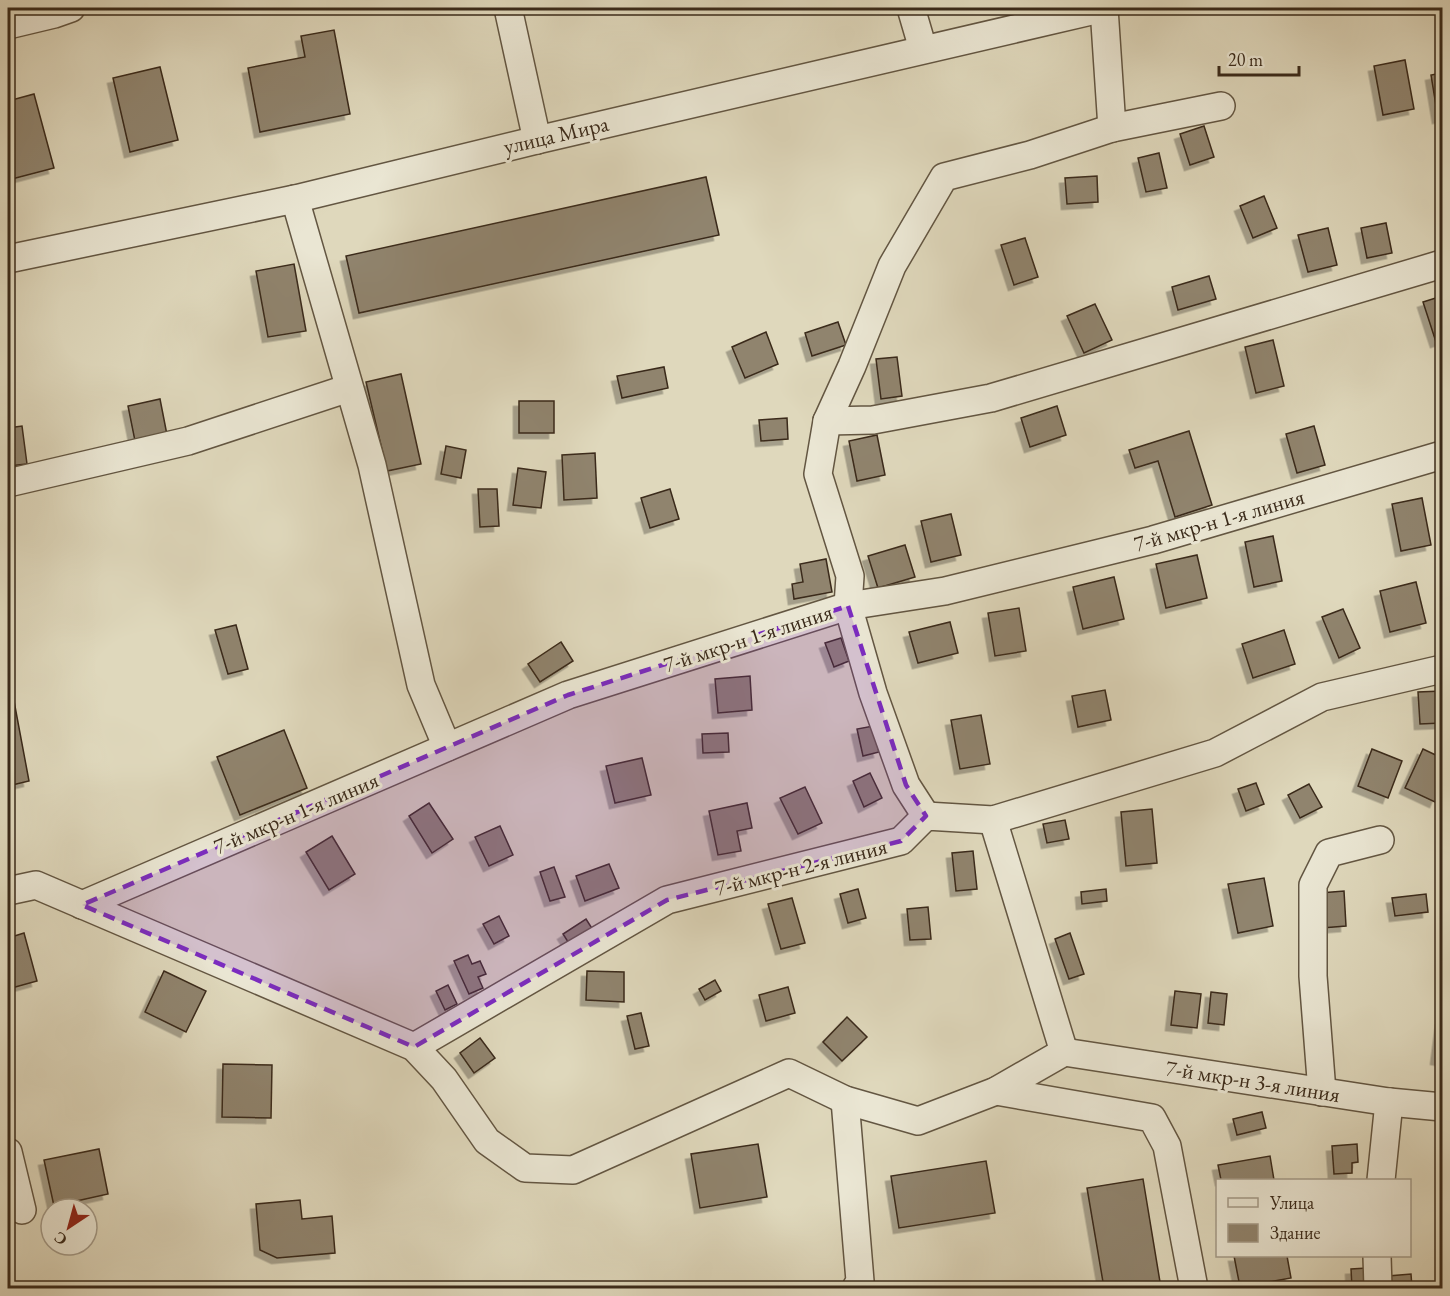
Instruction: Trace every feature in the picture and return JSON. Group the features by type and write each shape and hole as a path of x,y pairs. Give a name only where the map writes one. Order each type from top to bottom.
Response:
{"street":[{"path":"8,25 71,8"},
{"path":"508,8 537,140"},
{"path":"911,8 923,49"},
{"path":"1104,8 1112,128"},
{"name":"улица Мира","path":"8,259 295,199 537,140 1104,8"},
{"path":"1221,106 1112,128 1030,155 944,177 892,266 827,421 818,474 850,576 848,606 873,693 906,785 926,816 993,820 1215,753 1322,697 1443,669"},
{"path":"295,199 372,465 421,685 447,747"},
{"path":"827,421 873,420 991,398 1443,264"},
{"path":"8,483 188,441 349,388"},
{"name":"7-й мкр-н 1-я линия","path":"82,905 568,695 848,606 945,591 1153,540 1443,455"},
{"name":"7-й мкр-н 2-я линия","path":"414,1047 667,900 901,842 926,816"},
{"path":"8,891 36,885 414,1047 444,1078 487,1141 525,1168 573,1170 789,1072 845,1100 918,1121 996,1091 1064,1052 993,820"},
{"path":"1322,1092 1313,976 1313,885 1329,853 1380,840"},
{"name":"7-й мкр-н 3-я линия","path":"1064,1052 1389,1102 1443,1107"},
{"path":"996,1091 1152,1118 1167,1146 1194,1288"},
{"path":"845,1100 860,1281 856,1288"},
{"path":"1381,1179 1389,1102"},
{"path":"8,1152 22,1210"},
{"path":"1377,1257 1378,1288"}],"highlighted area":[{"path":"848,606 906,785 926,816 901,841 667,900 414,1047 82,905 568,695"}],"building":[{"path":"334,30 350,114 260,132 248,68 305,57 301,36"},
{"path":"1405,60 1414,109 1383,115 1374,66"},
{"path":"160,67 178,140 130,152 113,78"},
{"path":"1442,73 1442,117 1438,118 1431,75"},
{"path":"34,94 54,168 8,180 8,101"},
{"path":"1204,126 1214,157 1190,165 1180,134"},
{"path":"1159,153 1167,188 1146,192 1138,158"},
{"path":"1097,176 1098,202 1067,204 1065,178"},
{"path":"706,177 719,235 359,313 346,256"},
{"path":"1264,196 1277,228 1253,238 1240,206"},
{"path":"1386,223 1392,253 1367,258 1361,228"},
{"path":"1328,228 1337,265 1308,272 1298,235"},
{"path":"1025,238 1038,277 1014,285 1001,245"},
{"path":"294,264 306,331 268,337 256,271"},
{"path":"1209,276 1216,299 1178,310 1172,287"},
{"path":"1442,296 1442,340 1436,342 1423,302"},
{"path":"1095,304 1112,340 1084,353 1067,316"},
{"path":"838,322 846,345 812,356 805,333"},
{"path":"766,332 778,364 745,378 732,347"},
{"path":"1273,340 1284,386 1256,393 1245,347"},
{"path":"897,357 902,396 881,399 876,359"},
{"path":"664,367 668,388 622,398 617,376"},
{"path":"401,374 421,464 387,471 366,382"},
{"path":"160,399 168,440 136,446 128,406"},
{"path":"519,401 554,401 554,433 519,433"},
{"path":"1057,406 1066,435 1030,447 1021,418"},
{"path":"787,418 788,439 761,441 759,420"},
{"path":"22,426 27,464 8,466 8,428"},
{"path":"1314,426 1325,465 1297,473 1286,434"},
{"path":"1189,431 1212,505 1175,517 1158,461 1135,468 1129,450"},
{"path":"877,435 885,475 857,481 849,441"},
{"path":"446,446 466,450 461,478 441,474"},
{"path":"595,453 597,498 564,500 562,455"},
{"path":"518,468 546,472 541,508 513,505"},
{"path":"478,489 497,489 499,526 480,527"},
{"path":"670,489 679,519 650,528 641,498"},
{"path":"1422,498 1431,545 1401,551 1392,504"},
{"path":"951,514 961,555 931,562 921,521"},
{"path":"1273,536 1282,581 1254,587 1245,542"},
{"path":"905,545 915,577 878,588 868,556"},
{"path":"1197,555 1207,598 1166,608 1156,564"},
{"path":"826,559 832,592 794,599 792,584 803,582 800,564"},
{"path":"1114,577 1124,619 1083,629 1073,587"},
{"path":"1416,582 1426,623 1390,632 1380,591"},
{"path":"1019,608 1026,651 995,656 988,613"},
{"path":"1343,609 1360,648 1339,658 1322,617"},
{"path":"950,622 958,653 918,663 909,632"},
{"path":"236,625 248,669 228,674 215,630"},
{"path":"1284,630 1295,664 1253,678 1242,644"},
{"path":"841,638 849,661 834,667 825,643"},
{"path":"561,642 573,661 540,682 528,664"},
{"path":"8,669 29,781 8,786"},
{"path":"750,676 752,710 718,713 715,679"},
{"path":"1105,690 1111,720 1078,727 1072,696"},
{"path":"1442,691 1442,723 1420,724 1418,692"},
{"path":"981,715 990,764 960,769 951,720"},
{"path":"873,726 879,752 863,756 857,729"},
{"path":"284,730 307,788 240,815 217,757"},
{"path":"728,733 729,752 703,753 702,734"},
{"path":"1372,749 1402,761 1388,798 1358,786"},
{"path":"1423,749 1442,758 1442,785 1435,802 1405,788"},
{"path":"642,758 651,795 615,803 606,766"},
{"path":"870,773 882,798 864,807 853,781"},
{"path":"1256,783 1264,804 1246,811 1238,789"},
{"path":"1309,784 1322,807 1300,818 1288,795"},
{"path":"805,787 822,823 798,834 780,798"},
{"path":"429,803 453,839 432,853 409,816"},
{"path":"747,803 752,828 737,831 741,851 718,855 709,811"},
{"path":"1152,809 1157,863 1126,866 1121,812"},
{"path":"1065,820 1069,839 1047,843 1043,824"},
{"path":"500,826 513,855 489,866 475,837"},
{"path":"332,836 355,874 329,890 306,852"},
{"path":"973,851 977,889 956,891 952,853"},
{"path":"609,864 619,888 585,901 576,876"},
{"path":"554,867 565,897 550,901 540,872"},
{"path":"1264,878 1273,926 1238,933 1228,884"},
{"path":"858,889 866,918 848,923 840,894"},
{"path":"1106,889 1107,901 1082,904 1081,892"},
{"path":"1344,891 1346,926 1322,928 1320,893"},
{"path":"1426,894 1428,912 1395,916 1392,898"},
{"path":"792,898 805,943 781,949 768,904"},
{"path":"928,907 931,939 910,940 907,909"},
{"path":"499,916 509,936 494,944 483,924"},
{"path":"586,919 593,930 570,945 563,934"},
{"path":"24,933 37,981 8,989 8,938"},
{"path":"1070,933 1084,974 1069,979 1055,939"},
{"path":"468,955 472,964 480,961 486,974 478,977 483,988 469,994 454,961"},
{"path":"164,971 206,991 186,1032 145,1012"},
{"path":"587,971 624,972 624,1002 586,1000"},
{"path":"715,980 721,991 705,1000 699,989"},
{"path":"448,985 457,1004 445,1010 436,991"},
{"path":"788,987 795,1013 766,1021 759,995"},
{"path":"1175,991 1201,994 1197,1028 1171,1025"},
{"path":"1211,992 1227,994 1224,1025 1208,1023"},
{"path":"641,1013 649,1046 635,1049 627,1016"},
{"path":"847,1017 867,1037 842,1061 823,1042"},
{"path":"1442,1021 1442,1060 1436,1059"},
{"path":"480,1038 495,1058 474,1073 460,1053"},
{"path":"223,1064 272,1065 271,1118 222,1117"},
{"path":"1262,1112 1266,1128 1237,1135 1233,1119"},
{"path":"758,1144 767,1197 700,1208 691,1154"},
{"path":"1357,1144 1358,1162 1352,1163 1352,1173 1334,1174 1332,1146"},
{"path":"99,1149 108,1194 94,1197 52,1197 44,1160"},
{"path":"1270,1156 1274,1179 1221,1179 1218,1165"},
{"path":"986,1161 995,1213 899,1228 891,1176"},
{"path":"1143,1179 1161,1288 1104,1288 1087,1188"},
{"path":"300,1200 302,1219 332,1216 335,1253 277,1258 260,1250 256,1204"},
{"path":"1234,1257 1287,1257 1291,1278 1240,1287"},
{"path":"1367,1268 1368,1288 1352,1288 1351,1269"},
{"path":"1411,1274 1412,1288 1389,1288 1388,1276"},
{"path":"1024,1284 1025,1288 993,1288"}]}
